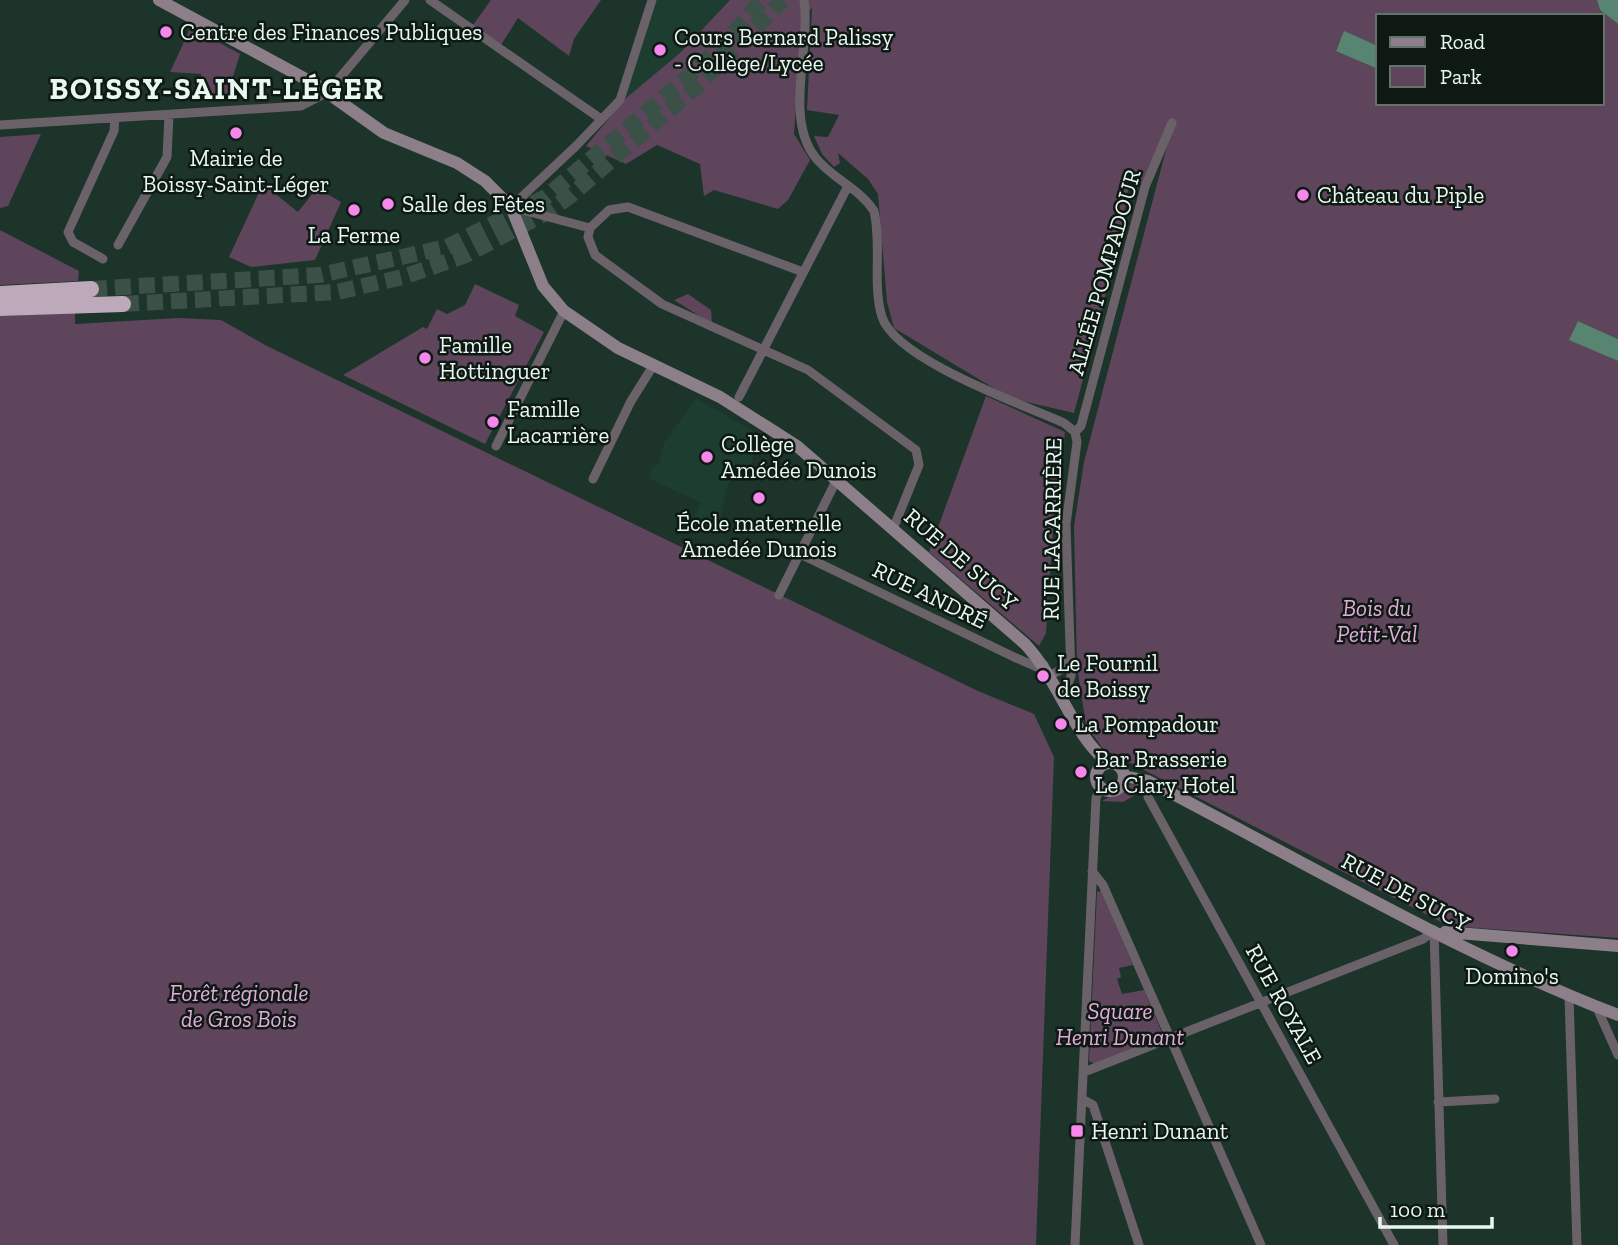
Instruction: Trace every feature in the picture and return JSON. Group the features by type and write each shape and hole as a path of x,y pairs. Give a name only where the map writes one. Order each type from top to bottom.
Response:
{"highway":[{"path":"0,294 92,289"},
{"path":"0,309 122,304"}],"main road":[{"name":"RUE DE SUCY","path":"159,0 328,92 384,133 463,166 485,181 511,207 543,286 564,311 618,348 710,393 732,409 797,446 1005,625 1047,670 1103,765"},
{"path":"1103,765 1118,765 1125,776 1118,788 1109,791 1101,787 1097,779 1103,765"},
{"name":"RUE DE SUCY","path":"1125,776 1148,781 1493,959"},
{"path":"1434,930 1481,941"},
{"path":"1467,947 1481,941 1501,938 1618,946"},
{"name":"RUE DE SUCY","path":"1481,941 1493,959"},
{"path":"1493,959 1569,997 1618,1016"}],"street":[{"path":"0,125 301,106 328,92 405,0"},
{"path":"430,0 601,119"},
{"path":"511,207 620,100 652,0"},
{"name":"RUE LACARRIÈRE","path":"804,0 807,23 801,132 815,158 868,202 874,211 883,318 897,340 968,383 1065,423 1075,432 1077,442 1066,524 1071,676 1063,697"},
{"path":"118,245 167,157 169,115"},
{"path":"103,259 73,242 68,232 114,131 115,118"},
{"name":"ALLÉE POMPADOUR","path":"1075,432 1081,426 1145,187 1172,123"},
{"path":"739,397 848,186"},
{"path":"803,272 628,206 609,210 590,228 590,248 605,265 662,304 763,352 808,370 834,386 916,450 919,465 893,529"},
{"path":"511,207 590,228"},
{"path":"496,446 564,311"},
{"path":"593,479 631,401 653,366"},
{"path":"779,595 836,479"},
{"name":"RUE ANDRÉ","path":"800,554 1014,657 1047,670"},
{"path":"1047,670 1064,668 1069,659"},
{"name":"RUE ROYALE","path":"1148,781 1148,797 1394,1245"},
{"path":"1075,1245 1096,798 1101,787"},
{"path":"1093,871 1103,885 1261,1245"},
{"path":"1084,1072 1172,1040 1423,939 1434,930"},
{"path":"1434,930 1443,1245"},
{"path":"1569,997 1577,1245"},
{"path":"1597,1007 1618,1055"},
{"path":"1082,1099 1093,1105 1139,1245"},
{"path":"1438,1102 1495,1099"}],"shaded area":[{"name":"Cours Bernard Palissy - Collège/Lycée","path":"655,0 730,0 680,53 625,99"},
{"path":"1597,0 1618,0 1618,24 1600,10"},
{"path":"1344,31 1376,45 1376,68 1336,51"},
{"path":"1578,321 1618,339 1618,361 1569,340"},
{"name":"Collège Amédée Dunois","path":"696,398 758,434 750,468 733,466 718,526 701,528 692,523 701,503 648,478 654,465 659,465 664,443"}],"green space":[{"path":"491,0 601,0 574,39 569,56 518,18 501,45 473,25"},
{"name":"Bois du Petit-Val","path":"730,0 1597,0 1600,10 1618,24 1618,339 1578,321 1570,339 1618,361 1618,938 1449,926 1103,749 1086,725 1077,666 1074,526 1084,462 1172,127 1145,187 1123,168 1129,184 1120,240 1074,413 1010,398 894,328 887,302 878,194 868,179 838,153 840,163 834,167 822,154 814,136 828,137 839,115 807,110 812,8 802,18 794,134 810,160 788,200 778,209 714,190 704,196 700,164 657,145 626,164 586,146 625,99 680,53"},
{"path":"191,27 240,54 226,99 204,102 201,74 170,72"},
{"path":"41,134 8,206 0,208 0,137"},
{"path":"263,184 298,212 317,188 341,202 315,260 251,267 229,257"},
{"path":"0,230 79,271 78,281 0,285"},
{"path":"475,284 519,305 515,316 544,332 485,444 343,375 423,327 427,329 437,309 447,314 465,305"},
{"path":"688,294 711,310 712,324 674,300"},
{"name":"Forêt régionale de Gros Bois","path":"75,313 75,324 178,318 221,320 267,346 978,691 1034,714 1054,757 1036,1245 0,1245 0,316"},
{"path":"986,396 1065,432 1054,516 1046,633 1039,646 929,552"},
{"path":"1131,784 1137,785 1139,793 1123,802 1102,801"},
{"name":"Square Henri Dunant","path":"1101,891 1133,965 1119,968 1121,977 1117,979 1122,994 1144,990 1163,1038 1095,1064 1089,1061 1097,892"}],"tunnel":[{"path":"91,289 320,275 447,247 546,197 688,77 726,42 762,0"},
{"path":"123,304 337,292 403,277 466,255 546,213 570,196 698,85 783,0"}],"place":[{"name":"Centre des Finances Publiques","path":"166,32"},
{"name":"Cours Bernard Palissy - Collège/Lycée","path":"660,50"},
{"name":"Mairie de Boissy-Saint-Léger","path":"236,133"},
{"name":"Château du Piple","path":"1303,195"},
{"name":"Salle des Fêtes","path":"388,204"},
{"name":"La Ferme","path":"354,210"},
{"name":"Famille Hottinguer","path":"425,358"},
{"name":"Famille Lacarrière","path":"493,422"},
{"name":"Collège Amédée Dunois","path":"707,457"},
{"name":"École maternelle Amedée Dunois","path":"759,498"},
{"name":"Le Fournil de Boissy","path":"1043,676"},
{"name":"La Pompadour","path":"1061,724"},
{"name":"Bar Brasserie Le Clary Hotel","path":"1081,772"},
{"name":"Domino's","path":"1512,951"},
{"name":"Henri Dunant","path":"1077,1131"}],"district":[{"name":"BOISSY-SAINT-LÉGER","path":"217,89"}]}
